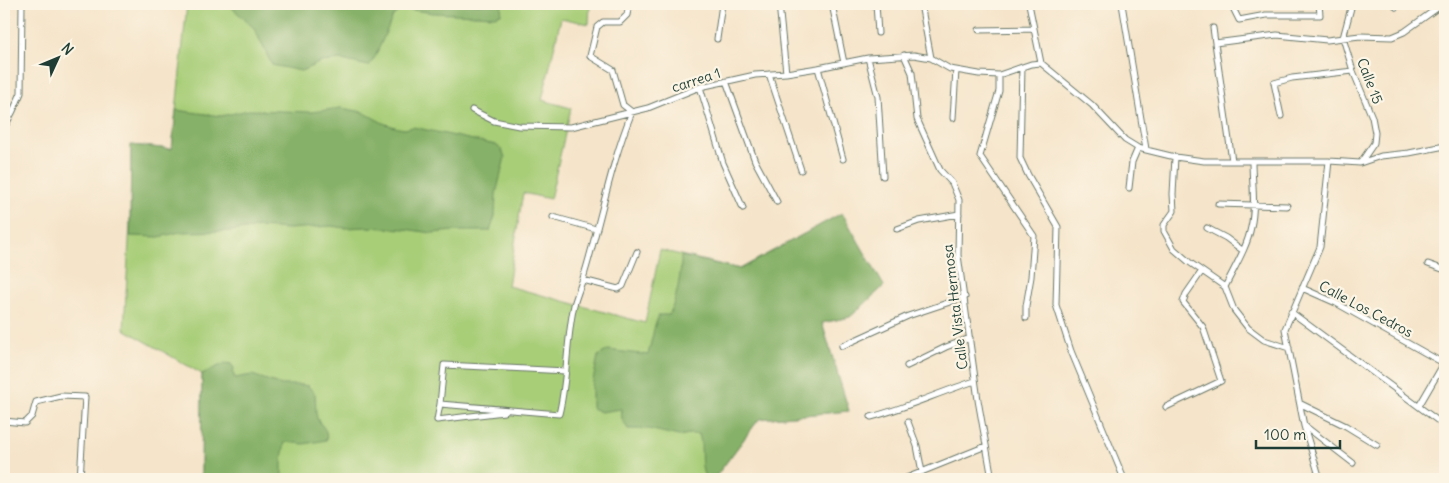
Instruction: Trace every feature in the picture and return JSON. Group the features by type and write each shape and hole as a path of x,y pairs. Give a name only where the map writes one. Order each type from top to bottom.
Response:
{"street":[{"path":"4,128 20,93 22,4"},
{"path":"440,404 560,414 564,395 569,332 574,304 583,280 625,129 632,112 623,105 613,70 590,56 597,27 603,22 620,22 627,15 629,4"},
{"path":"717,39 722,4"},
{"path":"779,4 786,73"},
{"path":"832,4 844,63"},
{"path":"876,4 878,33"},
{"path":"921,4 931,58 950,69 1000,75 1031,64 1041,63"},
{"path":"1029,4 1041,63 1092,105 1125,140 1138,148 1175,157 1204,161 1329,161 1360,163 1381,156 1445,146"},
{"path":"1122,4 1146,149"},
{"path":"1232,4 1239,20 1266,15 1320,16 1319,4"},
{"path":"1343,38 1352,4"},
{"path":"1215,43 1277,35 1327,40 1360,36 1392,37 1404,32 1434,7 1442,4"},
{"path":"1213,28 1232,161"},
{"path":"979,30 1034,29"},
{"name":"Calle 15","path":"1343,38 1353,71 1372,117 1375,133 1374,143 1360,163"},
{"name":"carrea 1","path":"472,110 494,120 519,126 571,127 648,108 700,87 755,75 786,73 868,58 904,55 931,58"},
{"name":"Calle Vista Hermosa","path":"904,55 912,73 917,120 940,170 952,182 959,200 958,255 975,381 992,479"},
{"path":"868,58 878,97 883,176"},
{"path":"1022,67 1020,158 1058,227 1056,305 1071,351 1124,479"},
{"path":"818,68 843,159"},
{"path":"953,118 956,70"},
{"path":"1281,116 1274,83 1292,78 1353,71"},
{"path":"769,74 801,170"},
{"path":"1000,75 999,91 980,156 1034,236 1026,318"},
{"path":"726,81 755,161 777,202"},
{"path":"700,87 723,163 743,208"},
{"path":"1129,188 1132,162 1138,148"},
{"path":"1175,157 1174,211 1164,225 1164,231 1174,249 1225,287 1234,310 1248,328 1264,340 1288,348"},
{"path":"1225,287 1251,228 1253,204 1252,161"},
{"path":"1320,479 1304,426 1285,329 1320,247 1329,161"},
{"path":"1218,204 1287,206"},
{"path":"897,229 919,221 959,214"},
{"path":"553,217 596,229"},
{"path":"1207,228 1226,238 1242,250"},
{"path":"583,280 618,289 624,286 637,252"},
{"path":"1428,264 1445,270"},
{"path":"1166,407 1221,381 1203,327 1183,302 1186,294 1202,271"},
{"name":"Calle Los Cedros","path":"1302,288 1336,303 1444,363"},
{"path":"842,346 908,316 965,297"},
{"path":"1291,312 1445,426"},
{"path":"907,366 970,338"},
{"path":"1418,406 1444,363"},
{"path":"515,411 436,420 440,404 444,365 566,371"},
{"path":"871,417 891,412 975,381"},
{"path":"4,421 25,423 32,416 36,402 61,396 85,397 80,479"},
{"path":"1301,404 1346,426 1377,445"},
{"path":"908,422 917,446 922,472"},
{"path":"1304,426 1353,463"},
{"path":"904,479 986,446"}],"green space":[{"path":"187,4 590,4 589,24 561,18 542,100 571,108 550,199 523,193 508,286 645,323 660,250 740,269 842,213 884,286 850,317 822,323 849,411 759,419 714,479 201,479 202,374 124,329 130,223 131,145 172,149"},
{"path":"228,4 502,4 501,14 495,16 434,13 406,9 399,11 393,16 375,57 369,66 342,60 321,62 301,71 272,65 254,28"},
{"path":"341,108 363,112 383,123 398,128 413,127 496,145 502,150 505,157 496,194 495,216 490,231 432,233 367,227 345,228 331,226 288,229 259,227 231,231 180,232 159,237 130,236 131,145 172,149 176,110 221,116 249,110 312,112"},
{"path":"842,213 884,286 850,317 822,323 849,411 759,419 714,479 706,479 702,468 699,434 679,436 649,429 628,429 622,419 621,409 601,412 592,408 592,386 598,356 608,350 648,355 659,315 669,315 674,302 681,256 740,269"},
{"path":"225,363 231,364 234,368 235,378 252,375 282,385 308,386 315,394 317,418 326,431 326,440 304,444 285,442 282,458 282,479 201,479 202,374"}]}
